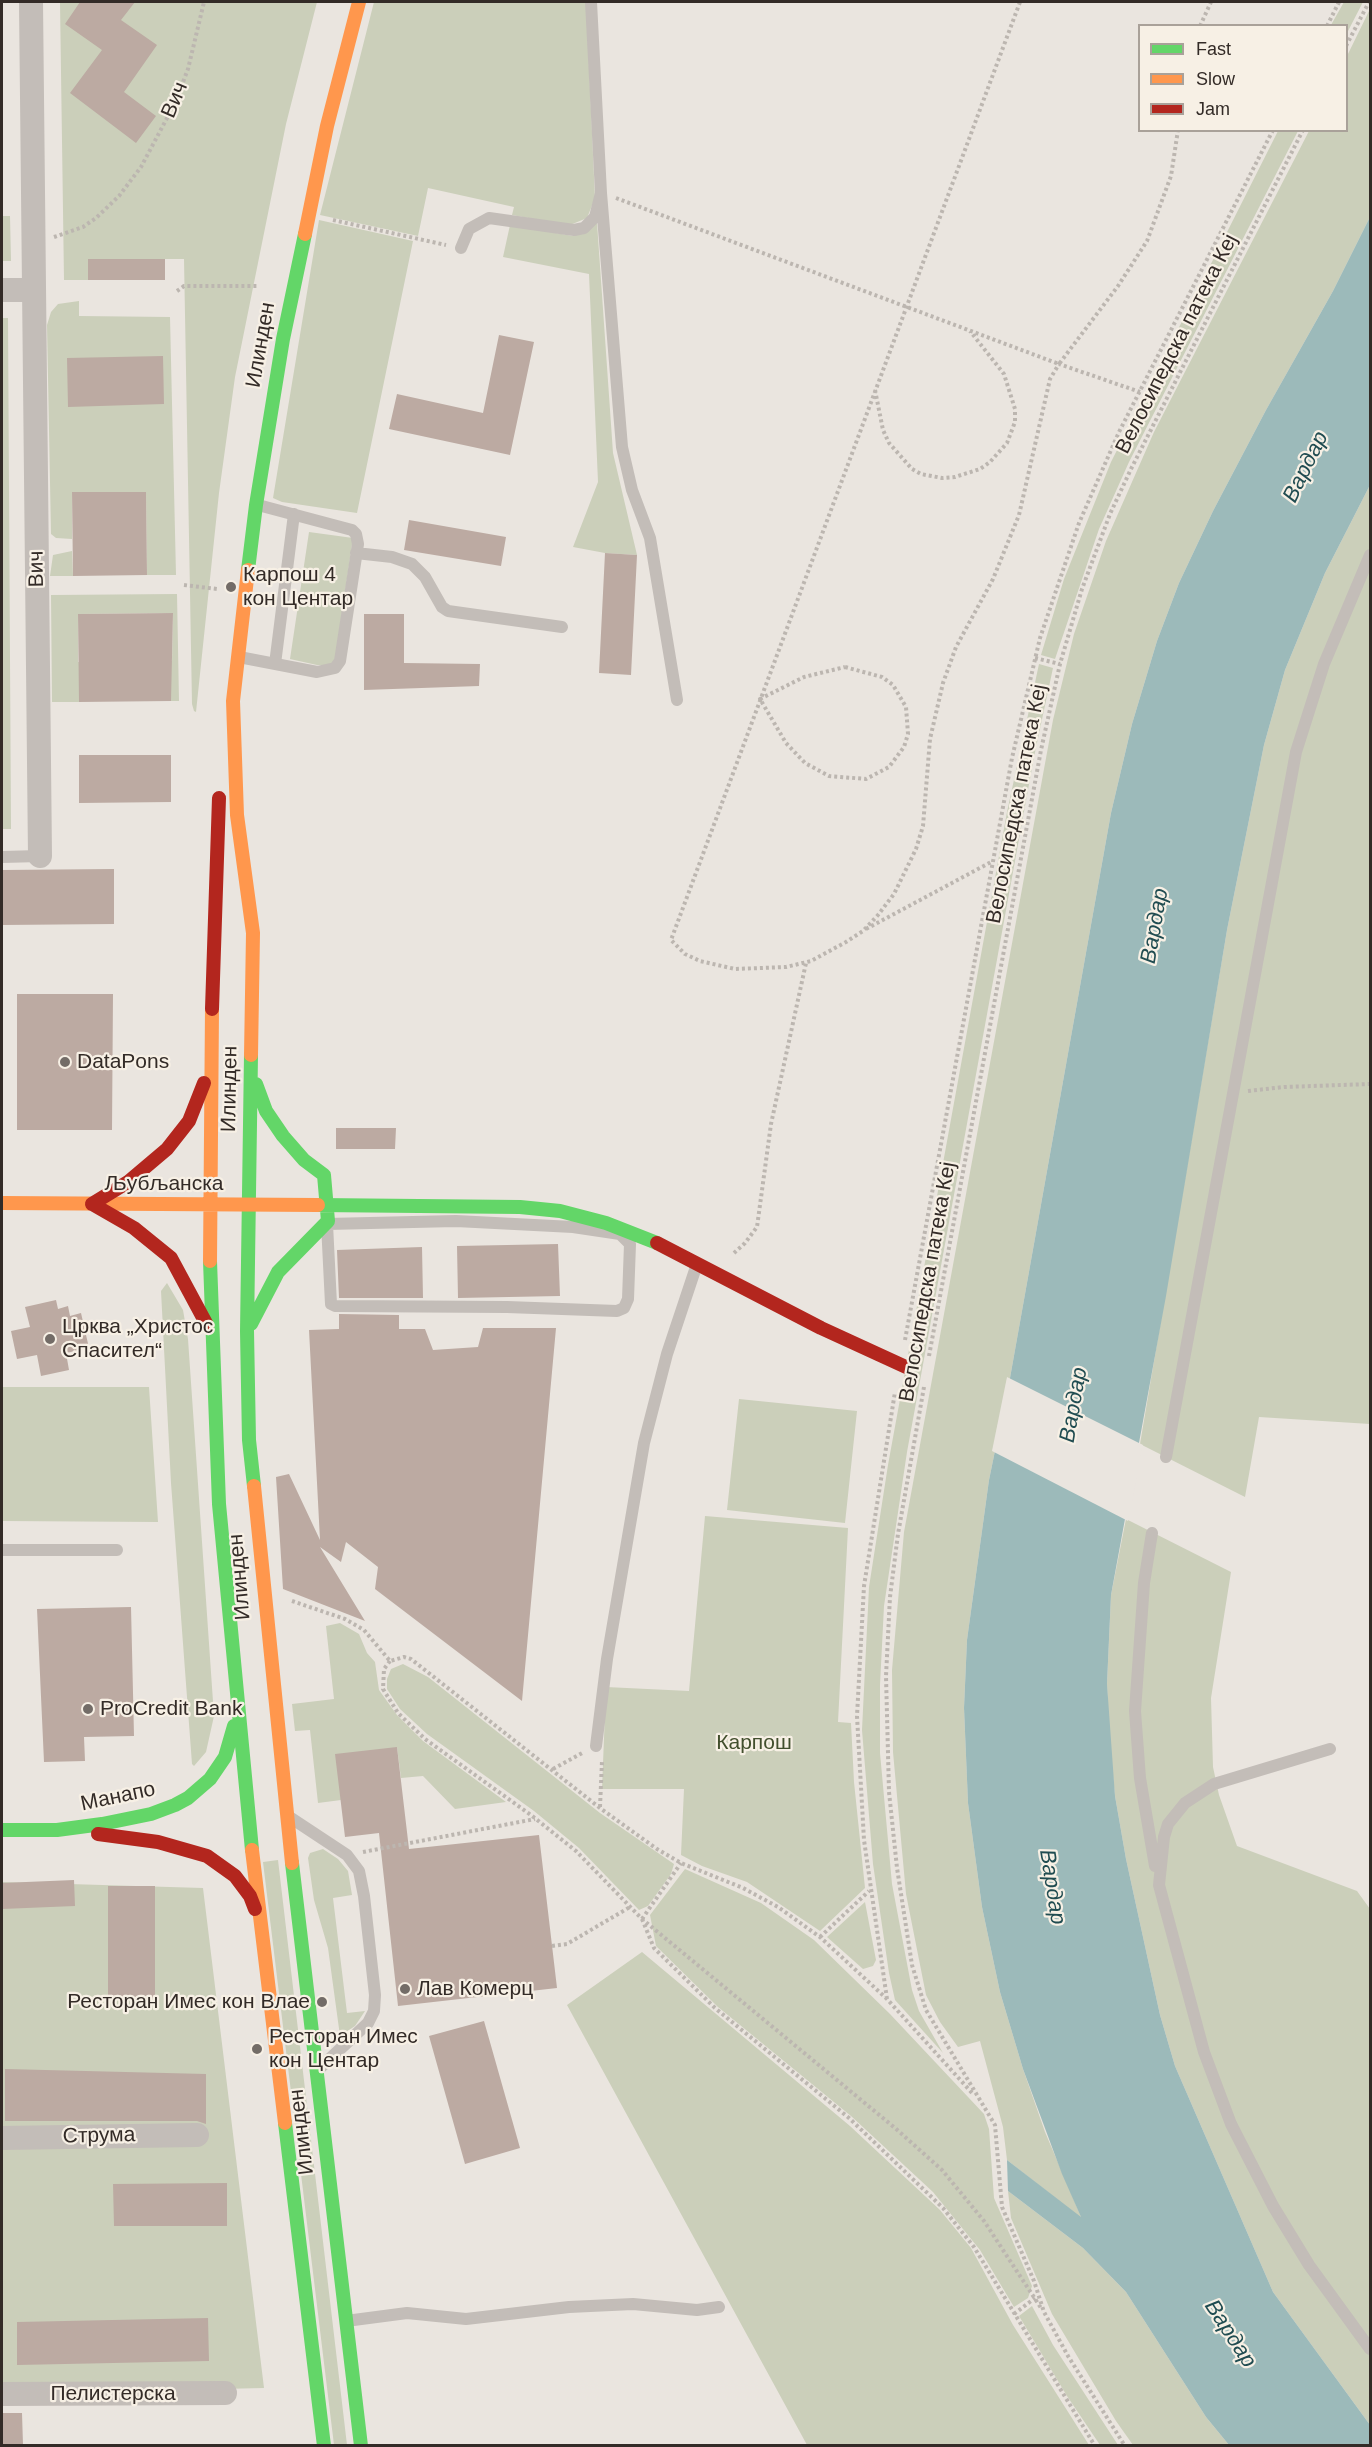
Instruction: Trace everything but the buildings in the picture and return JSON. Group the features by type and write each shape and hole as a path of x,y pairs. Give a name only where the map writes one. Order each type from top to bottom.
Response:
{"street":[{"name":"Вич","path":"31,2 40,856"},
{"name":"Илинден","path":"359,2 308,215 283,339 256,505 233,701 237,815 253,933 247,1331 249,1440 262,1593 361,2445"},
{"path":"2,290 34,290"},
{"name":"Илинден","path":"233,701 227,719 219,800 211,1052 209,1205 211,1336 219,1504 259,1922 324,2445"},
{"path":"211,1052 201,1095 182,1131 159,1157 128,1182 92,1204 134,1228 171,1258 201,1311 211,1336"},
{"path":"247,1331 278,1272 303,1244 327,1224 324,1175 304,1160 278,1130 266,1111 251,1071"},
{"name":"Љубљанска","path":"2,1203 327,1207 520,1206 560,1211 635,1234 821,1328 903,1366"},
{"name":"Манапо","path":"57,1830 132,1819 163,1810 188,1798 210,1779 225,1757 237,1709"},
{"name":"Манапо","path":"2,1830 57,1830 158,1842 207,1856 225,1868 243,1885 259,1922"},
{"name":"Струма","path":"2,2138 197,2135"},
{"name":"Пелистерска","path":"2,2394 225,2393"}],"lane":[{"path":"591,2 601,193 622,447 632,490 650,538 677,700"},
{"path":"461,248 469,228 489,218 564,230 584,228 595,217 601,193"},
{"path":"237,657 317,672 329,671 340,661 357,553 358,539 352,530 256,505"},
{"path":"274,664 294,514"},
{"path":"357,553 392,557 412,564 425,577 442,607 448,611 562,627"},
{"path":"1166,1457 1299,743 1328,654 1371,555"},
{"name":"Вич","path":"2,857 40,856"},
{"path":"456,1221 573,1227 620,1234 630,1244 628,1299 624,1308 617,1311 507,1306 335,1306 330,1304 327,1224 456,1221"},
{"path":"596,1746 607,1659 644,1443 660,1376 697,1264"},
{"path":"1152,1533 1143,1594 1135,1711 1140,1778 1159,1885 1200,2041 1232,2124 1268,2196 1309,2265 1371,2349"},
{"path":"2,1550 117,1550"},
{"path":"1159,1885 1160,1854 1166,1831 1176,1813 1190,1799 1214,1784 1330,1749"},
{"path":"287,1815 348,1855 359,1871 375,2004 368,2023 316,2072"},
{"path":"345,2321 407,2313 466,2319 580,2306 633,2304 697,2310 719,2307"}],"path":[{"name":"Вич","path":"34,244 83,227 96,218 119,196 141,167 175,102 195,46 204,2"},
{"path":"993,861 806,962 771,969 735,969 700,961 685,954 670,940 1020,2"},
{"path":"1201,24 1211,2"},
{"path":"1328,24 1339,2"},
{"path":"1348,44 1369,2"},
{"path":"862,931 894,894 916,849 923,826 930,739 943,683 956,648 1007,547 1029,477 1046,390 1059,364 1118,286 1147,241 1171,176 1178,132"},
{"path":"887,1999 870,1891 859,1781 857,1716 864,1586 1012,758 1035,658 1058,581 1079,523 1140,392 1272,132"},
{"name":"Велосипедска патека Кеј","path":"928,1366 1041,750 1060,664 1082,589 1119,496 1302,132"},
{"path":"601,193 1140,392"},
{"path":"308,215 461,248"},
{"path":"177,291 184,286 259,286"},
{"path":"875,390 883,430 903,462 921,474 933,477 954,477 980,469 990,462 1007,443 1015,422 1015,409 1004,374 970,330"},
{"path":"184,585 217,589"},
{"path":"1035,658 1060,664"},
{"path":"845,667 858,669 882,677 900,695 906,707 908,734 897,758 878,774 854,780 829,776 795,755 778,732 760,699 812,674 845,667"},
{"path":"721,1277 729,1256 745,1243 757,1227 771,1124 806,962"},
{"path":"1232,1094 1284,1087 1371,1084"},
{"name":"Велосипедска патека Кеј","path":"924,1384 898,1534 890,1597 886,1676 889,1792 902,1905 920,1997 977,2099 990,2114 994,2125 999,2157 1002,2207 1034,2281 1044,2313 1080,2376 1125,2445"},
{"path":"262,1593 313,1607 345,1619 364,1630 390,1660"},
{"path":"977,2099 887,1999 820,1937 778,1907 743,1888 681,1863 600,1808 425,1668 404,1657 390,1660 384,1669 383,1689 398,1713 425,1739 536,1819 576,1851 642,1919 817,2062 942,2170 984,2221 1044,2313"},
{"path":"553,1769 603,1742 600,1808"},
{"path":"348,1855 536,1819"},
{"path":"642,1919 681,1863"},
{"path":"820,1937 870,1891"},
{"path":"552,1946 567,1944 630,1907"},
{"path":"642,1919 654,1948 715,2008 849,2118 930,2194 974,2247 1095,2445"},
{"path":"1014,2314 1035,2298"}],"green space":[{"path":"60,2 317,2 286,124 235,377 219,493 196,712 192,704 184,259 89,259 88,280 64,280"},
{"path":"374,2 586,2 595,198 587,218 570,225 512,215 514,207 428,188 418,236 320,215"},
{"path":"1344,2 1363,2 1348,31 1348,24 1332,24"},
{"path":"1370,9 1370,217 1333,291 1266,410 1213,511 1179,583 1157,641 1132,724 1111,813 1010,1378 989,1480 967,1640 964,1708 968,1803 982,1907 1000,1992 1023,2069 1045,2132 1082,2219 1007,2160 1003,2127 980,2041 958,2047 940,2022 926,1995 906,1894 893,1752 892,1670 904,1532 1053,720 1074,634 1106,541 1154,432 1308,132 1348,132 1348,54"},
{"path":"1277,132 1297,132 1129,462 1099,529 1055,659 1041,655 1064,579 1111,462"},
{"path":"2,216 10,216 11,261 2,261"},
{"path":"319,220 413,241 357,513 282,502 273,498"},
{"path":"597,223 613,453 637,555 605,553 573,547 598,482 589,274 503,257 510,225 573,236"},
{"path":"79,301 79,316 170,317 176,575 147,575 146,492 72,492 72,539 56,538 51,534 47,325 51,312 58,304"},
{"path":"2,318 8,318 11,829 2,829"},
{"path":"1370,485 1370,1424 1259,1417 1245,1497 1140,1444 1227,930 1264,745 1285,670 1325,573"},
{"path":"309,532 353,538 335,660 330,665 317,665 290,659"},
{"path":"72,551 73,576 50,576 53,555"},
{"path":"177,594 179,701 171,701 171,686 79,702 52,702 51,595","holes":["173,613 172,661 78,662 78,614"]},
{"path":"1039,664 1053,668 1034,757 907,1452 884,1606 880,1685 880,1753 892,1884 912,1990 919,2011 943,2053 895,2000 889,1973 873,1864 862,1730 869,1587 888,1465 1007,812"},
{"path":"167,1283 183,1310 188,1339 214,1716 206,1752 194,1766 192,1764 171,1483 161,1291"},
{"path":"2,1387 149,1387 158,1522 2,1521"},
{"path":"739,1399 857,1411 845,1523 727,1510"},
{"name":"Карпош","path":"705,1516 848,1528 838,1722 851,1723 854,1782 865,1888 820,1931 747,1882 702,1866 681,1855 684,1789 602,1789 606,1687 689,1691"},
{"path":"1126,1519 1231,1572 1211,1698 1213,1767 1219,1795 1237,1846 1357,1891 1370,1909 1370,2425 1273,2292 1175,2066 1160,2015 1126,1859 1115,1796 1109,1736 1107,1684 1111,1595"},
{"path":"340,1623 359,1634 367,1653 375,1662 379,1690 397,1715 423,1741 506,1802 455,1809 423,1776 401,1778 397,1747 341,1800 318,1803 310,1730 295,1731 292,1704 334,1699 326,1626"},
{"path":"403,1664 428,1677 600,1813 674,1864 671,1874 648,1906 639,1910 579,1848 534,1811 427,1734 400,1709 387,1689 387,1679 391,1669"},
{"path":"323,1849 338,1859 348,1871 352,1895 333,1898 347,2013 365,2011 355,2026 340,2036 328,1948 314,1900 308,1858 310,1853"},
{"path":"278,1860 347,2445 334,2445 263,1862"},
{"path":"685,1869 761,1903 814,1940 890,2014 984,2114 989,2129 994,2198 1032,2286 1028,2298 1014,2307 980,2250 933,2192 851,2116 718,2007 656,1946 650,1915"},
{"path":"2,1882 203,1888 264,2388 2,2394"},
{"path":"865,1902 876,1960 873,1966 863,1969 827,1937"},
{"path":"642,1952 850,2126 940,2210 971,2248 1013,2325 1089,2445 807,2445 567,2005"},
{"path":"1008,2191 1083,2248 1126,2292 1206,2417 1229,2445 1133,2445 1116,2421 1052,2314 1011,2218"},
{"path":"1032,2306 1053,2345 1118,2445 1100,2445 1067,2396 1019,2316"}],"water":[{"name":"Вардар","path":"1370,217 1370,485 1325,573 1285,670 1264,745 1227,930 1166,1296 1111,1595 1107,1684 1115,1796 1126,1859 1160,2015 1175,2066 1273,2292 1370,2425 1370,2445 1229,2445 1206,2417 1126,2292 1083,2248 1008,2191 1007,2160 1081,2217 1062,2174 1023,2069 1000,1992 982,1907 968,1803 964,1708 967,1640 989,1480 1010,1378 1111,813 1132,724 1157,641 1179,583 1213,511 1266,410 1333,291"}],"pier":[{"path":"1007,1377 1143,1445 1128,1521 992,1451"}],"traffic: fast":[{"path":"248,570 256,505 283,339 305,234"},
{"path":"251,1055 247,1331 249,1440 254,1486"},
{"path":"251,1324 278,1272 328,1221 324,1175 304,1160 283,1136 266,1111 256,1084"},
{"path":"318,1205 520,1207 560,1211 606,1223 657,1243"},
{"path":"210,1261 219,1504 252,1850"},
{"path":"2,1830 57,1830 102,1824 151,1814 175,1805 188,1798 210,1779 225,1757 234,1726"},
{"path":"292,1863 361,2446"},
{"path":"285,2123 324,2446"}],"traffic: slow":[{"path":"305,234 327,126 359,2"},
{"path":"248,570 233,701 237,815 253,933 251,1055"},
{"path":"210,1261 212,1009"},
{"path":"2,1203 318,1205"},
{"path":"254,1486 292,1863"},
{"path":"252,1850 285,2123"}],"traffic: jam":[{"path":"212,1009 219,798"},
{"path":"92,1204 128,1182 167,1149 189,1121 204,1083"},
{"path":"94,1205 134,1228 171,1258 207,1325"},
{"path":"657,1243 821,1328 906,1367"},
{"path":"98,1834 158,1842 207,1856 235,1876 250,1896 255,1909"}],"place":[{"name":"Карпош 4 кон Центар","path":"231,587"},
{"name":"DataPons","path":"65,1062"},
{"name":"Црква „Христос Спасител“","path":"50,1339"},
{"name":"ProCredit Bank","path":"88,1709"},
{"name":"Лав Комерц","path":"405,1989"},
{"name":"Ресторан Имес кон Влае","path":"322,2002"},
{"name":"Ресторан Имес кон Центар","path":"257,2049"}]}
